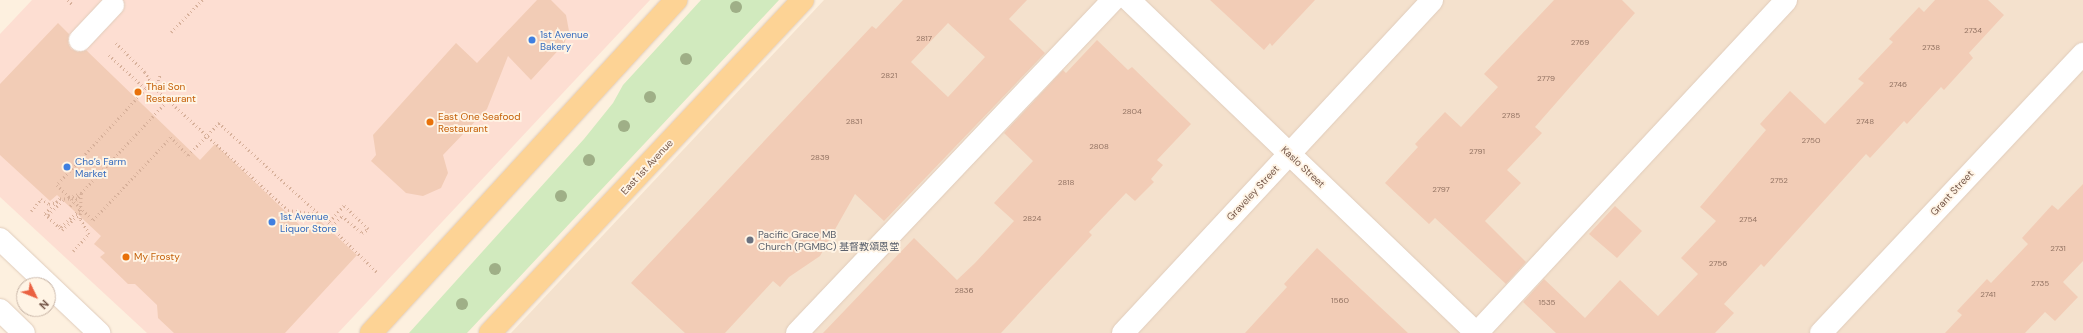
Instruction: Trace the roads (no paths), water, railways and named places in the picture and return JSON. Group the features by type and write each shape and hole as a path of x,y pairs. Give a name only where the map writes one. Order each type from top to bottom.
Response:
{"main road":[{"path":"371,333 676,0"},
{"name":"East 1st Avenue","path":"490,333 803,0"}],"street":[{"path":"798,333 1113,0"},
{"name":"Kaslo Street","path":"1129,0 1476,333"},
{"name":"Graveley Street","path":"1123,333 1432,0"},
{"path":"1476,333 1786,0"},
{"path":"87,32 113,5"},
{"name":"Grant Street","path":"1821,333 2083,54"},
{"path":"0,239 99,333"},
{"path":"0,310 24,333"}],"place":[{"name":"1st Avenue Bakery","path":"532,40"},
{"name":"Thai Son Restaurant","path":"138,92"},
{"name":"East One Seafood Restaurant","path":"430,122"},
{"name":"Cho’s Farm Market","path":"67,167"},
{"name":"1st Avenue Liquor Store","path":"272,222"},
{"name":"Pacific Grace MB Church (PGMBC) 基督教頌恩堂","path":"750,240"},
{"name":"My Frosty","path":"126,257"}]}
